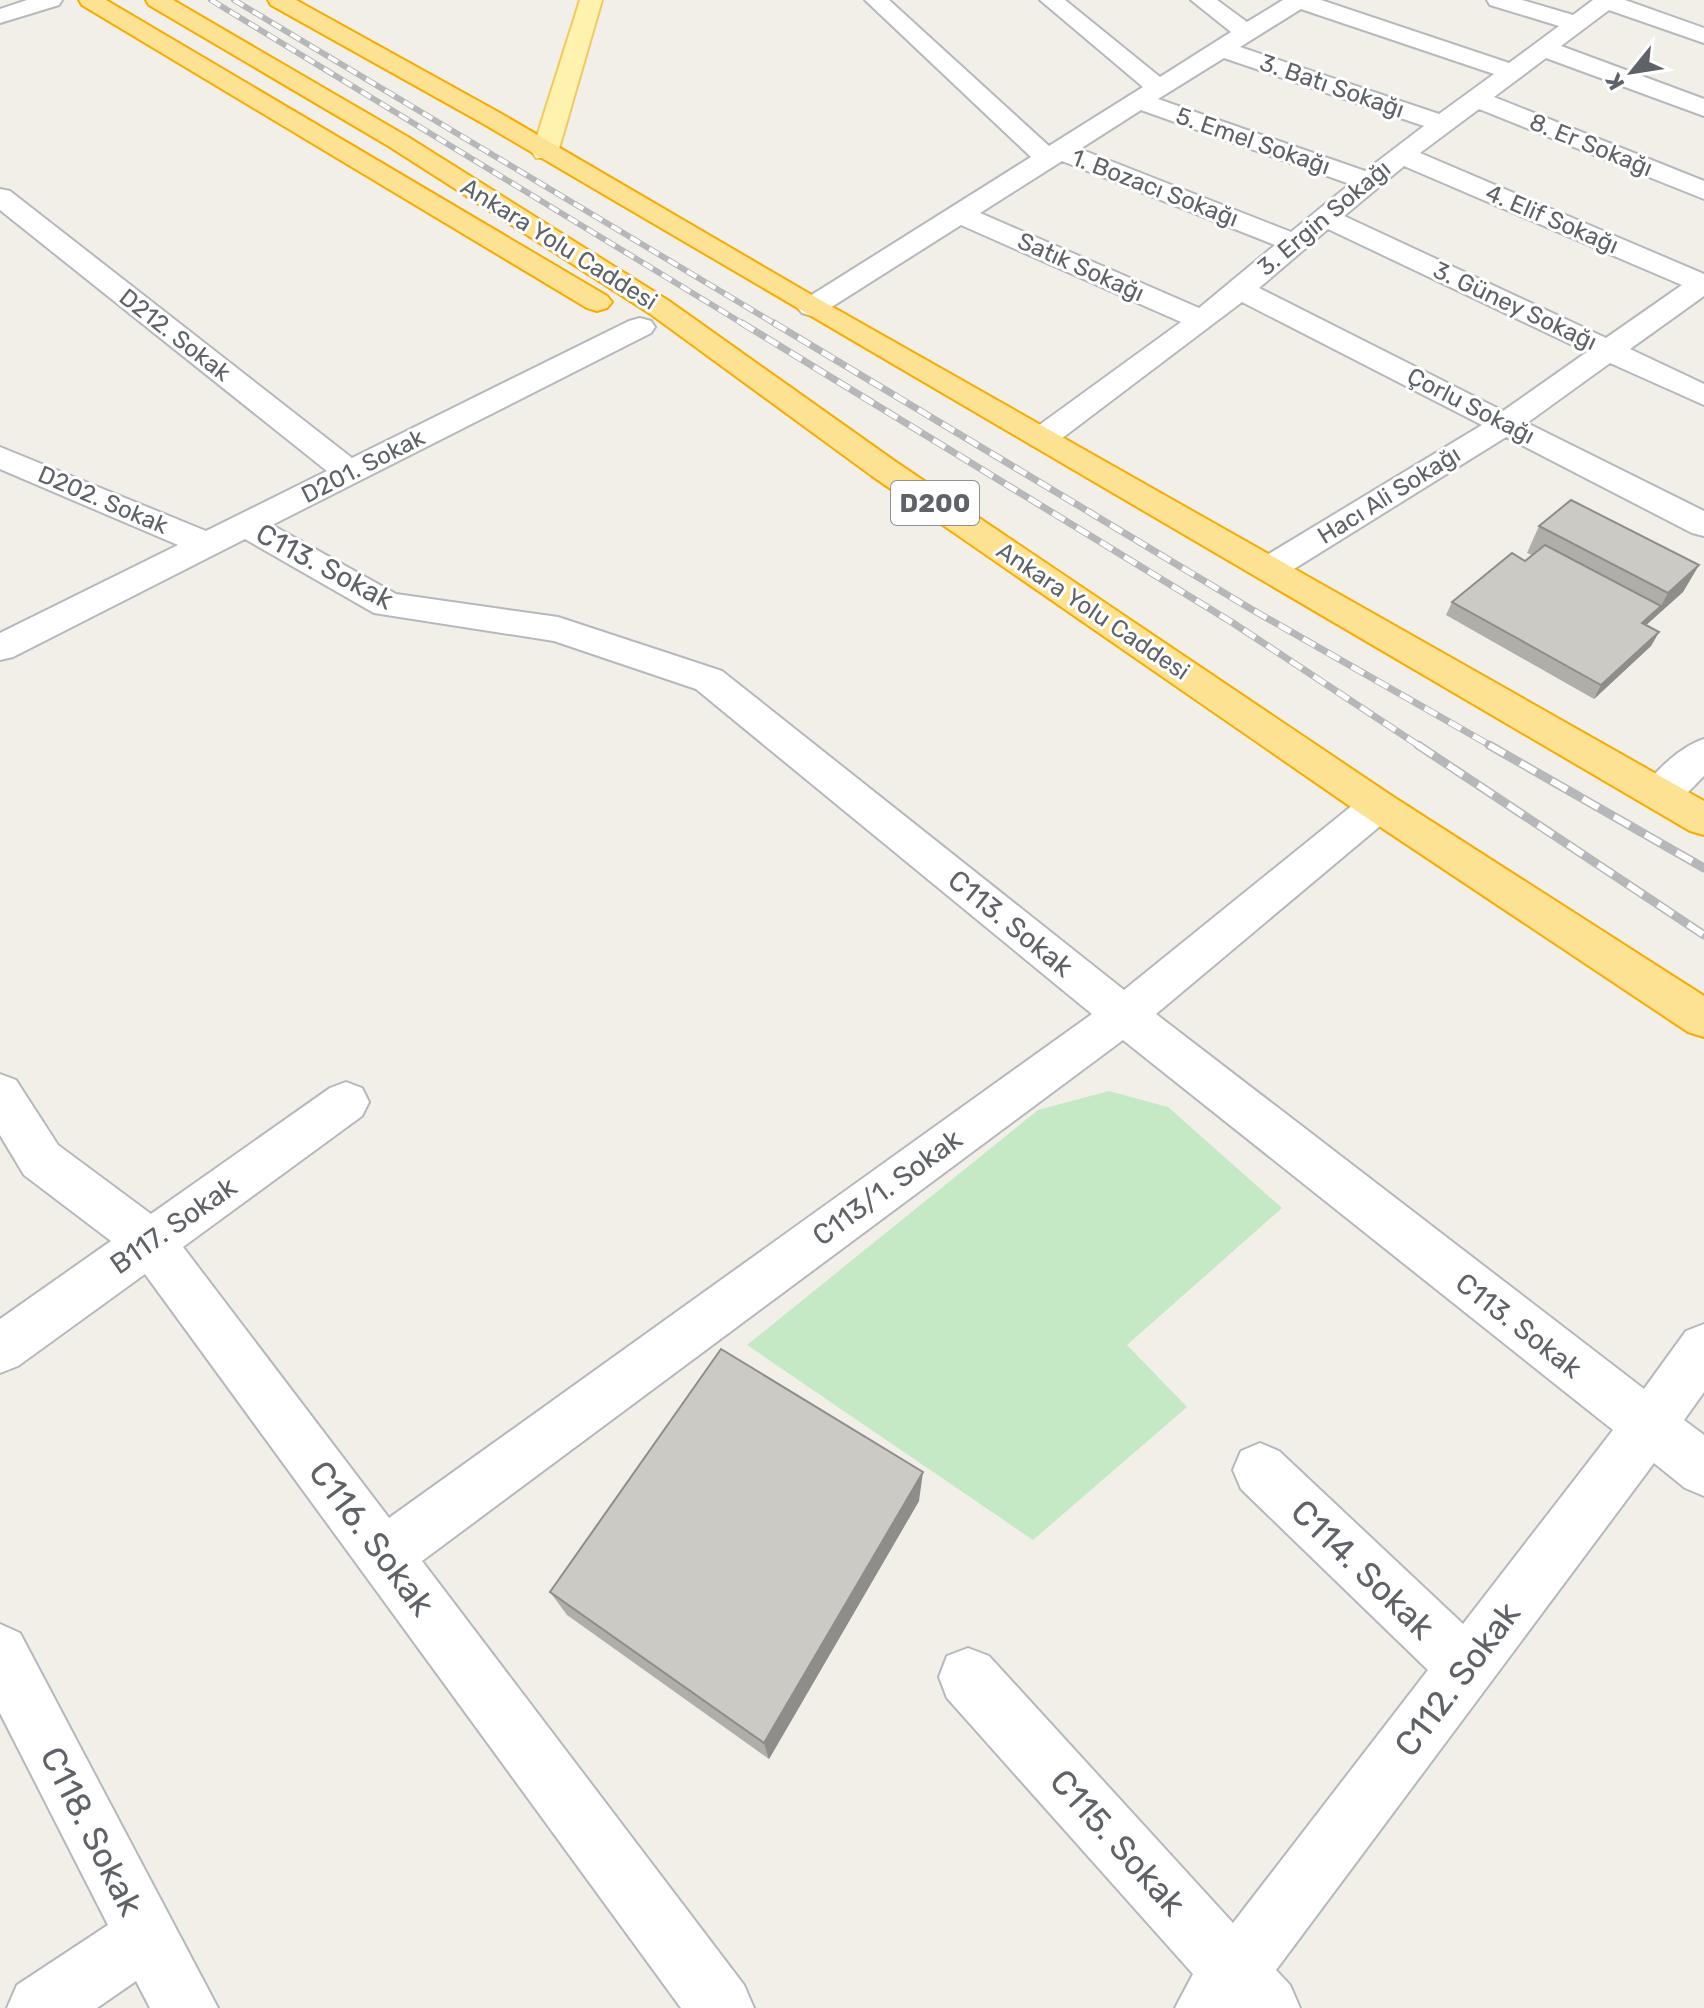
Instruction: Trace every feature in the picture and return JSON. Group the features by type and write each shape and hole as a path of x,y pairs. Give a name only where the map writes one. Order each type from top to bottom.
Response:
{"highway":[{"path":"90,0 884,469"},
{"name":"Ankara Yolu Caddesi","path":"157,0 399,142 659,307 884,469 1378,806 1704,1019"},
{"path":"279,0 491,118"},
{"path":"322,0 545,152 1704,820"}],"main road":[{"path":"545,152 591,0"}],"street":[{"path":"0,16 51,0"},
{"name":"1. Bozacı Sokağı","path":"876,0 1054,155 1294,243"},
{"name":"5. Emel Sokağı","path":"1051,0 1149,95 1367,181"},
{"path":"1202,0 1247,33"},
{"path":"812,307 1299,0 1512,72"},
{"path":"1498,0 1575,23"},
{"path":"1607,0 1704,36"},
{"name":"3. Ergin Sokağı","path":"1042,438 1202,320 1367,181 1607,0"},
{"path":"1543,48 1704,108"},
{"name":"3. Batı Sokağı","path":"1222,49 1443,124"},
{"name":"8. Er Sokağı","path":"1477,99 1704,191"},
{"name":"4. Elif Sokağı","path":"1401,155 1704,283"},
{"name":"D212. Sokak","path":"0,197 350,473"},
{"name":"Satık Sokağı","path":"960,214 1202,320"},
{"name":"3. Güney Sokağı","path":"1325,217 1704,396"},
{"name":"Hacı Ali Sokağı","path":"1269,569 1505,424 1704,283"},
{"name":"Çorlu Sokağı","path":"1239,289 1704,525"},
{"name":"D201. Sokak","path":"0,648 640,327"},
{"name":"D202. Sokak","path":"0,457 207,544"},
{"name":"C113. Sokak","path":"246,525 387,605 558,629 709,680 1124,1015 1704,1469"},
{"path":"1660,794 1704,753"},
{"name":"C113/1. Sokak","path":"385,1554 1124,1015 1378,806"},
{"name":"C116. Sokak","path":"0,1094 41,1160 149,1241 721,2008"},
{"name":"B117. Sokak","path":"0,1349 346,1102"},
{"name":"C112. Sokak","path":"1237,1996 1466,1667 1649,1426 1704,1348"},
{"name":"C114. Sokak","path":"1260,1470 1466,1667"},
{"name":"C118. Sokak","path":"0,1653 185,2008"},
{"name":"C115. Sokak","path":"968,1677 1237,1996"},
{"path":"40,2008 147,1936"}],"green space":[{"path":"1109,1091 1168,1107 1282,1208 1127,1345 1187,1407 1033,1540 747,1345 1038,1110"}],"building":[{"path":"1571,500 1699,565 1668,593 1539,526"},
{"path":"1545,545 1661,606 1642,623 1659,632 1601,685 1452,602 1512,553 1525,561"},
{"path":"721,1349 923,1472 764,1743 550,1592"}],"railway":[{"path":"211,0 745,325"},
{"path":"234,0 777,325"},
{"path":"742,323 1233,623 1421,747"},
{"path":"774,323 1251,609 1493,747"},
{"path":"1418,745 1704,935"},
{"path":"1489,745 1704,868"}]}
